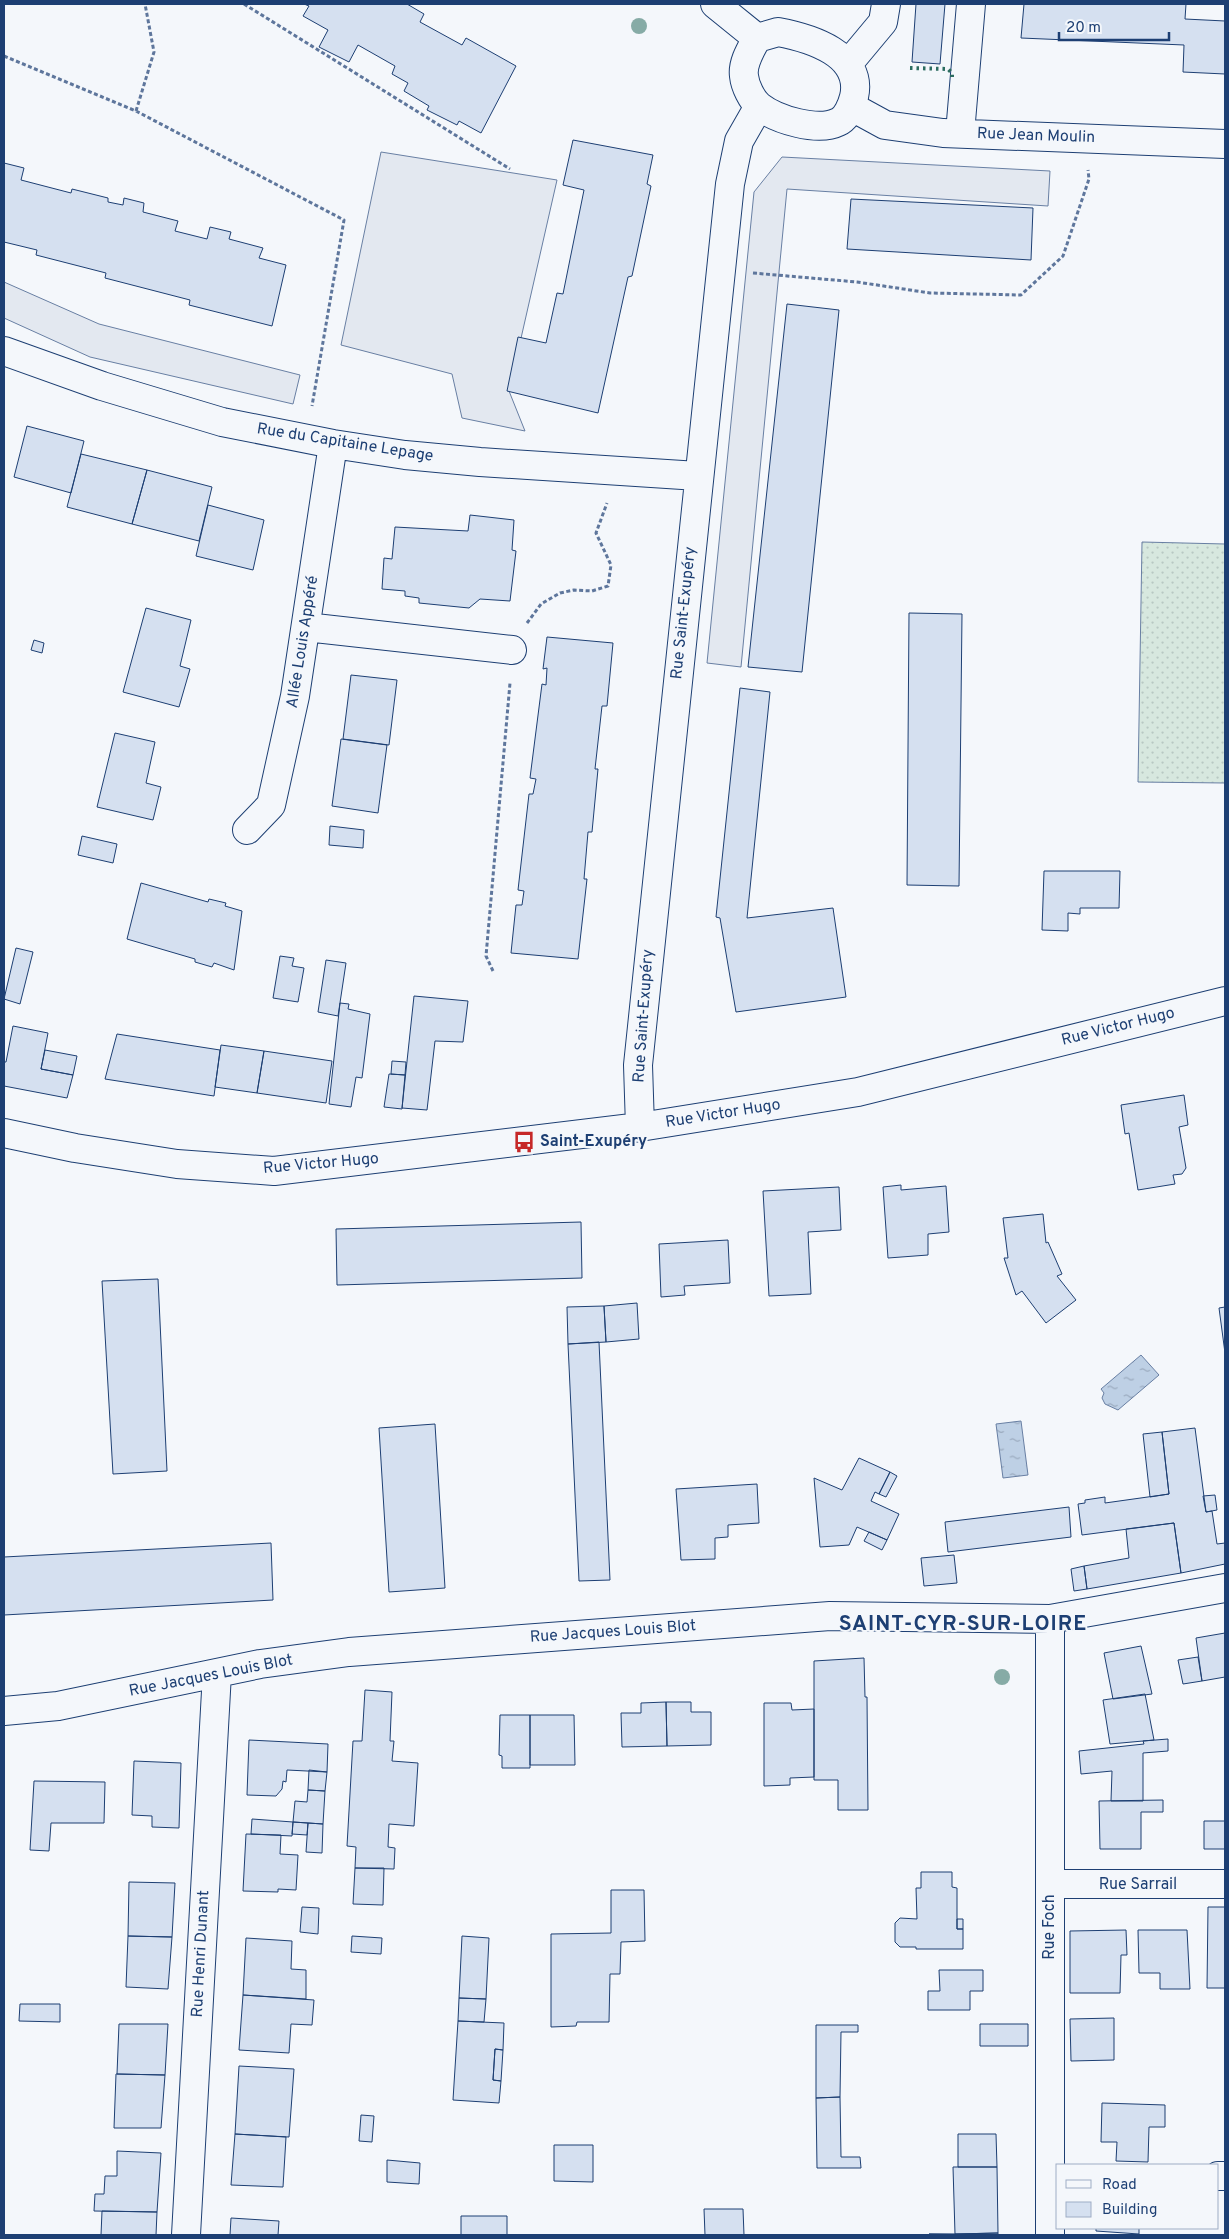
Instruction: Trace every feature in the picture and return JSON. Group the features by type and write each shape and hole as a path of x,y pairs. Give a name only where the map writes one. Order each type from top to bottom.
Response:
{"street":[{"path":"715,4 758,38"},
{"path":"848,64 883,22 886,4"},
{"path":"960,133 971,4"},
{"path":"778,32 802,36 832,50 848,64 857,84 852,107 839,122 817,127 792,122 759,106 748,91 743,75 746,58 758,38 778,32"},
{"name":"Rue Saint-Exupéry","path":"640,1127 638,1065 730,184 739,141 759,106"},
{"name":"Rue Jean Moulin","path":"852,107 886,125 960,133 1225,144"},
{"name":"Rue du Capitaine Lepage","path":"4,351 102,386 222,422 320,442 405,455 619,472 698,476"},
{"name":"Allée Louis Appéré","path":"248,830 271,805 296,696 306,627 320,442"},
{"path":"306,627 512,650"},
{"name":"Rue Victor Hugo","path":"4,1133 75,1148 177,1164 274,1171 640,1127 858,1092 1225,1001"},
{"name":"Rue Jacques Louis Blot","path":"4,1711 58,1706 260,1664 349,1652 830,1616 1050,1619 1225,1588"},
{"name":"Rue Foch","path":"1050,1619 1050,1884 1054,2171 1050,2235"},
{"name":"Rue Henri Dunant","path":"186,2235 217,1674"},
{"name":"Rue Sarrail","path":"1050,1884 1225,1884"}],"path":[{"path":"136,111 154,52 145,4"},
{"path":"244,4 510,169"},
{"path":"4,56 136,111 344,220 320,442"},
{"path":"720,270 857,282 930,293 1020,295 1063,256 1089,179 1085,138"},
{"path":"493,971 486,956 512,650 519,633 541,604 560,593 574,590 592,591 608,586 611,565 596,533 619,472"}],"shaded area":[{"path":"381,152 557,180 509,391 525,431 462,418 452,374 341,345"},
{"path":"782,157 1050,171 1048,206 787,189 741,667 707,663 754,192"},
{"path":"4,282 99,324 300,375 293,404 90,357 4,318"},
{"path":"1142,542 1225,544 1225,783 1138,782"}],"water":[{"path":"1141,1355 1159,1375 1118,1410 1105,1404 1102,1398 1104,1393 1101,1389"},
{"path":"1021,1421 1028,1475 1003,1478 996,1424"}],"building":[{"path":"304,4 407,4 424,14 420,22 462,45 466,38 516,66 481,133 459,121 457,125 427,110 429,106 404,91 408,83 392,74 395,66 358,45 349,62 319,47 328,30 303,16 309,6"},
{"path":"916,4 945,4 940,64 912,62"},
{"path":"1024,4 1186,4 1185,19 1225,21 1225,74 1183,72 1184,45 1021,38"},
{"path":"573,140 653,155 647,184 651,186 632,276 628,277 598,413 507,391 518,337 546,343 557,293 563,294 584,190 563,185"},
{"path":"4,163 24,168 21,180 71,193 72,189 108,198 108,202 123,205 124,198 144,203 143,212 178,221 175,231 207,239 210,227 231,232 229,239 263,248 259,258 286,265 272,326 189,305 190,300 105,278 106,273 36,255 37,250 4,242"},
{"path":"851,199 1033,208 1031,260 847,249"},
{"path":"787,304 839,310 802,672 748,667"},
{"path":"27,426 84,441 71,493 14,477"},
{"path":"81,454 147,470 132,524 67,507"},
{"path":"147,470 212,487 199,541 132,524"},
{"path":"208,505 264,520 253,570 196,556"},
{"path":"470,515 514,520 512,550 516,551 510,601 480,599 469,608 419,603 419,598 405,596 405,591 382,589 384,558 392,559 395,527 468,531"},
{"path":"146,608 191,620 180,666 190,669 179,707 123,692"},
{"path":"909,613 962,614 959,886 907,885"},
{"path":"547,637 613,643 607,706 602,706 595,769 598,769 592,832 588,832 584,879 587,879 578,959 511,953 516,905 522,905 524,891 518,890 529,794 533,794 536,779 530,778 542,684 546,685 547,668 543,669"},
{"path":"34,640 44,643 42,653 31,650"},
{"path":"351,675 397,680 389,745 343,739"},
{"path":"740,688 770,692 747,918 833,908 846,997 736,1012 720,918 716,917"},
{"path":"115,733 155,742 146,783 161,787 153,820 97,807"},
{"path":"341,739 387,745 378,813 332,806"},
{"path":"330,826 364,830 363,848 329,845"},
{"path":"82,836 117,844 113,863 78,855"},
{"path":"1044,871 1120,871 1119,908 1080,908 1080,914 1068,913 1068,931 1042,930"},
{"path":"141,883 208,902 209,899 226,903 225,906 242,911 234,970 214,963 212,967 195,962 195,959 127,939"},
{"path":"16,948 33,952 20,1004 4,999"},
{"path":"280,956 294,958 292,966 304,968 298,1002 273,998"},
{"path":"326,960 346,963 338,1016 318,1012"},
{"path":"414,996 468,1001 463,1042 435,1041 427,1110 402,1108"},
{"path":"340,1003 349,1004 348,1009 370,1014 362,1078 356,1077 351,1107 329,1104"},
{"path":"13,1026 48,1033 41,1069 73,1075 67,1098 4,1086 4,1062 6,1062"},
{"path":"117,1034 220,1050 214,1096 105,1079"},
{"path":"221,1045 264,1051 257,1093 215,1087"},
{"path":"45,1050 77,1056 73,1075 41,1069"},
{"path":"264,1051 332,1061 326,1103 257,1093"},
{"path":"392,1061 406,1062 405,1075 391,1074"},
{"path":"389,1074 405,1075 402,1109 384,1107"},
{"path":"1184,1095 1188,1125 1179,1127 1186,1168 1182,1174 1173,1175 1175,1184 1138,1190 1129,1133 1125,1134 1121,1105"},
{"path":"901,1185 901,1190 946,1186 949,1232 928,1234 928,1255 888,1258 883,1187"},
{"path":"839,1187 841,1230 808,1232 811,1294 769,1296 763,1191"},
{"path":"1043,1214 1046,1243 1048,1242 1062,1274 1057,1276 1076,1300 1046,1323 1022,1291 1016,1295 1004,1258 1008,1258 1003,1218"},
{"path":"581,1222 582,1278 337,1285 336,1229"},
{"path":"728,1240 730,1283 684,1286 685,1295 661,1297 659,1244"},
{"path":"158,1279 167,1471 113,1474 102,1281"},
{"path":"637,1303 639,1339 606,1342 604,1306"},
{"path":"604,1306 606,1342 568,1344 567,1307"},
{"path":"1225,1307 1225,1353 1219,1308"},
{"path":"599,1342 610,1580 579,1581 568,1344"},
{"path":"435,1424 445,1588 389,1592 379,1428"},
{"path":"1195,1428 1206,1512 1212,1511 1217,1544 1225,1543 1225,1564 1181,1573 1174,1523 1082,1535 1078,1504 1085,1503 1085,1500 1105,1497 1105,1503 1169,1494 1162,1432"},
{"path":"1162,1432 1169,1494 1150,1497 1143,1434"},
{"path":"859,1458 890,1472 879,1494 875,1492 871,1501 899,1514 887,1540 857,1527 849,1545 820,1547 814,1478 842,1490"},
{"path":"890,1472 897,1476 886,1497 879,1494"},
{"path":"757,1484 759,1523 728,1525 728,1537 715,1538 715,1559 681,1560 676,1489"},
{"path":"1215,1495 1217,1510 1206,1512 1203,1496"},
{"path":"1069,1507 1071,1537 948,1552 945,1522"},
{"path":"1174,1523 1181,1573 1087,1589 1084,1566 1129,1558 1126,1529"},
{"path":"869,1532 887,1540 882,1550 864,1541"},
{"path":"271,1543 273,1600 4,1615 4,1557"},
{"path":"954,1555 957,1583 924,1586 921,1558"},
{"path":"1084,1566 1087,1589 1074,1591 1071,1569"},
{"path":"1225,1633 1225,1677 1202,1681 1196,1638"},
{"path":"1141,1646 1152,1694 1113,1699 1104,1653"},
{"path":"1198,1657 1202,1681 1183,1684 1178,1660"},
{"path":"864,1658 865,1697 867,1697 868,1810 838,1810 838,1780 814,1780 814,1661"},
{"path":"365,1690 392,1692 390,1741 394,1741 392,1761 418,1763 414,1826 389,1824 388,1847 395,1848 394,1869 355,1868 356,1847 347,1846 353,1741 362,1741"},
{"path":"1145,1694 1154,1740 1110,1744 1103,1700"},
{"path":"666,1702 667,1746 622,1747 621,1713 641,1713 641,1703"},
{"path":"666,1702 691,1702 691,1712 711,1712 711,1745 667,1746"},
{"path":"764,1703 791,1703 792,1710 814,1709 814,1777 790,1778 790,1785 764,1786"},
{"path":"500,1715 530,1715 530,1768 502,1768 502,1756 499,1755"},
{"path":"530,1715 574,1715 575,1765 530,1765"},
{"path":"1168,1739 1168,1751 1143,1753 1143,1801 1111,1801 1112,1771 1081,1774 1079,1751 1144,1744 1143,1741"},
{"path":"249,1740 328,1744 327,1772 287,1770 286,1782 283,1781 282,1789 276,1796 247,1795"},
{"path":"134,1761 181,1763 179,1828 152,1827 152,1816 132,1815"},
{"path":"309,1770 327,1772 325,1791 308,1790"},
{"path":"34,1781 105,1782 104,1823 51,1823 49,1851 30,1850"},
{"path":"308,1790 325,1791 323,1824 293,1822 295,1801 307,1802"},
{"path":"1163,1800 1163,1812 1141,1812 1141,1849 1100,1849 1099,1801"},
{"path":"252,1819 293,1822 292,1836 251,1834"},
{"path":"1204,1821 1225,1821 1225,1849 1204,1849"},
{"path":"293,1822 308,1823 307,1835 292,1834"},
{"path":"308,1823 323,1824 322,1853 306,1852"},
{"path":"246,1834 281,1835 280,1854 298,1855 296,1890 278,1889 278,1892 243,1891"},
{"path":"355,1868 384,1868 383,1905 353,1904"},
{"path":"921,1872 952,1872 952,1887 957,1888 957,1929 963,1929 963,1949 916,1949 916,1947 900,1947 895,1942 895,1923 900,1918 917,1919 916,1888 921,1888"},
{"path":"129,1882 175,1883 172,1937 128,1936"},
{"path":"611,1890 644,1890 645,1941 621,1942 620,1974 610,1974 609,2022 577,2022 576,2026 551,2027 551,1934 611,1933"},
{"path":"302,1907 319,1908 318,1934 300,1932"},
{"path":"1208,1907 1225,1907 1225,1988 1207,1988"},
{"path":"957,1919 963,1919 963,1929 957,1929"},
{"path":"1126,1930 1127,1955 1121,1955 1120,1993 1070,1993 1070,1931"},
{"path":"1138,1930 1187,1930 1190,1989 1160,1989 1160,1973 1139,1973"},
{"path":"128,1936 172,1937 168,1989 126,1987"},
{"path":"352,1936 382,1938 381,1954 351,1952"},
{"path":"462,1936 489,1938 486,1999 459,1998"},
{"path":"246,1938 292,1941 291,1969 306,1970 306,1999 243,1995"},
{"path":"939,1970 983,1970 983,1991 970,1991 970,2010 928,2010 928,1991 940,1991"},
{"path":"243,1995 314,2000 312,2025 291,2024 289,2053 239,2050"},
{"path":"459,1998 486,1999 484,2022 458,2021"},
{"path":"20,2004 60,2004 60,2022 19,2021"},
{"path":"1114,2018 1114,2060 1071,2061 1070,2019"},
{"path":"458,2021 504,2023 503,2050 495,2049 493,2080 501,2081 499,2103 453,2100"},
{"path":"119,2024 168,2024 165,2075 117,2074"},
{"path":"980,2024 1028,2024 1028,2046 980,2046"},
{"path":"816,2025 858,2025 858,2032 841,2032 840,2097 816,2098"},
{"path":"495,2049 503,2050 501,2081 493,2080"},
{"path":"239,2066 294,2069 289,2137 235,2134"},
{"path":"116,2074 165,2075 161,2128 114,2128"},
{"path":"840,2097 841,2157 860,2157 861,2168 817,2168 816,2098"},
{"path":"1102,2103 1165,2105 1165,2127 1149,2127 1148,2162 1116,2161 1117,2142 1101,2142"},
{"path":"361,2115 374,2116 372,2142 359,2141"},
{"path":"235,2134 286,2137 283,2187 231,2185"},
{"path":"958,2134 996,2134 997,2167 958,2167"},
{"path":"554,2145 593,2145 593,2182 554,2181"},
{"path":"117,2151 161,2153 157,2212 94,2211 95,2194 104,2194 105,2176 117,2176"},
{"path":"387,2160 420,2163 419,2184 387,2182"},
{"path":"953,2167 997,2167 998,2233 955,2234"},
{"path":"704,2209 743,2209 744,2235 705,2235"},
{"path":"102,2211 157,2212 156,2235 101,2235"},
{"path":"461,2216 507,2216 507,2235 461,2235"},
{"path":"231,2218 279,2221 278,2235 230,2235"},
{"path":"1096,2229 1139,2229 1139,2234 1096,2231"},
{"path":"998,2233 998,2235 929,2234 955,2234"}],"hedge":[{"path":"910,68 948,69 952,73 952,77"}],"place":[{"name":"Saint-Exupéry","path":"524,1142"}],"district":[{"name":"SAINT-CYR-SUR-LOIRE","path":"963,1624"}]}
